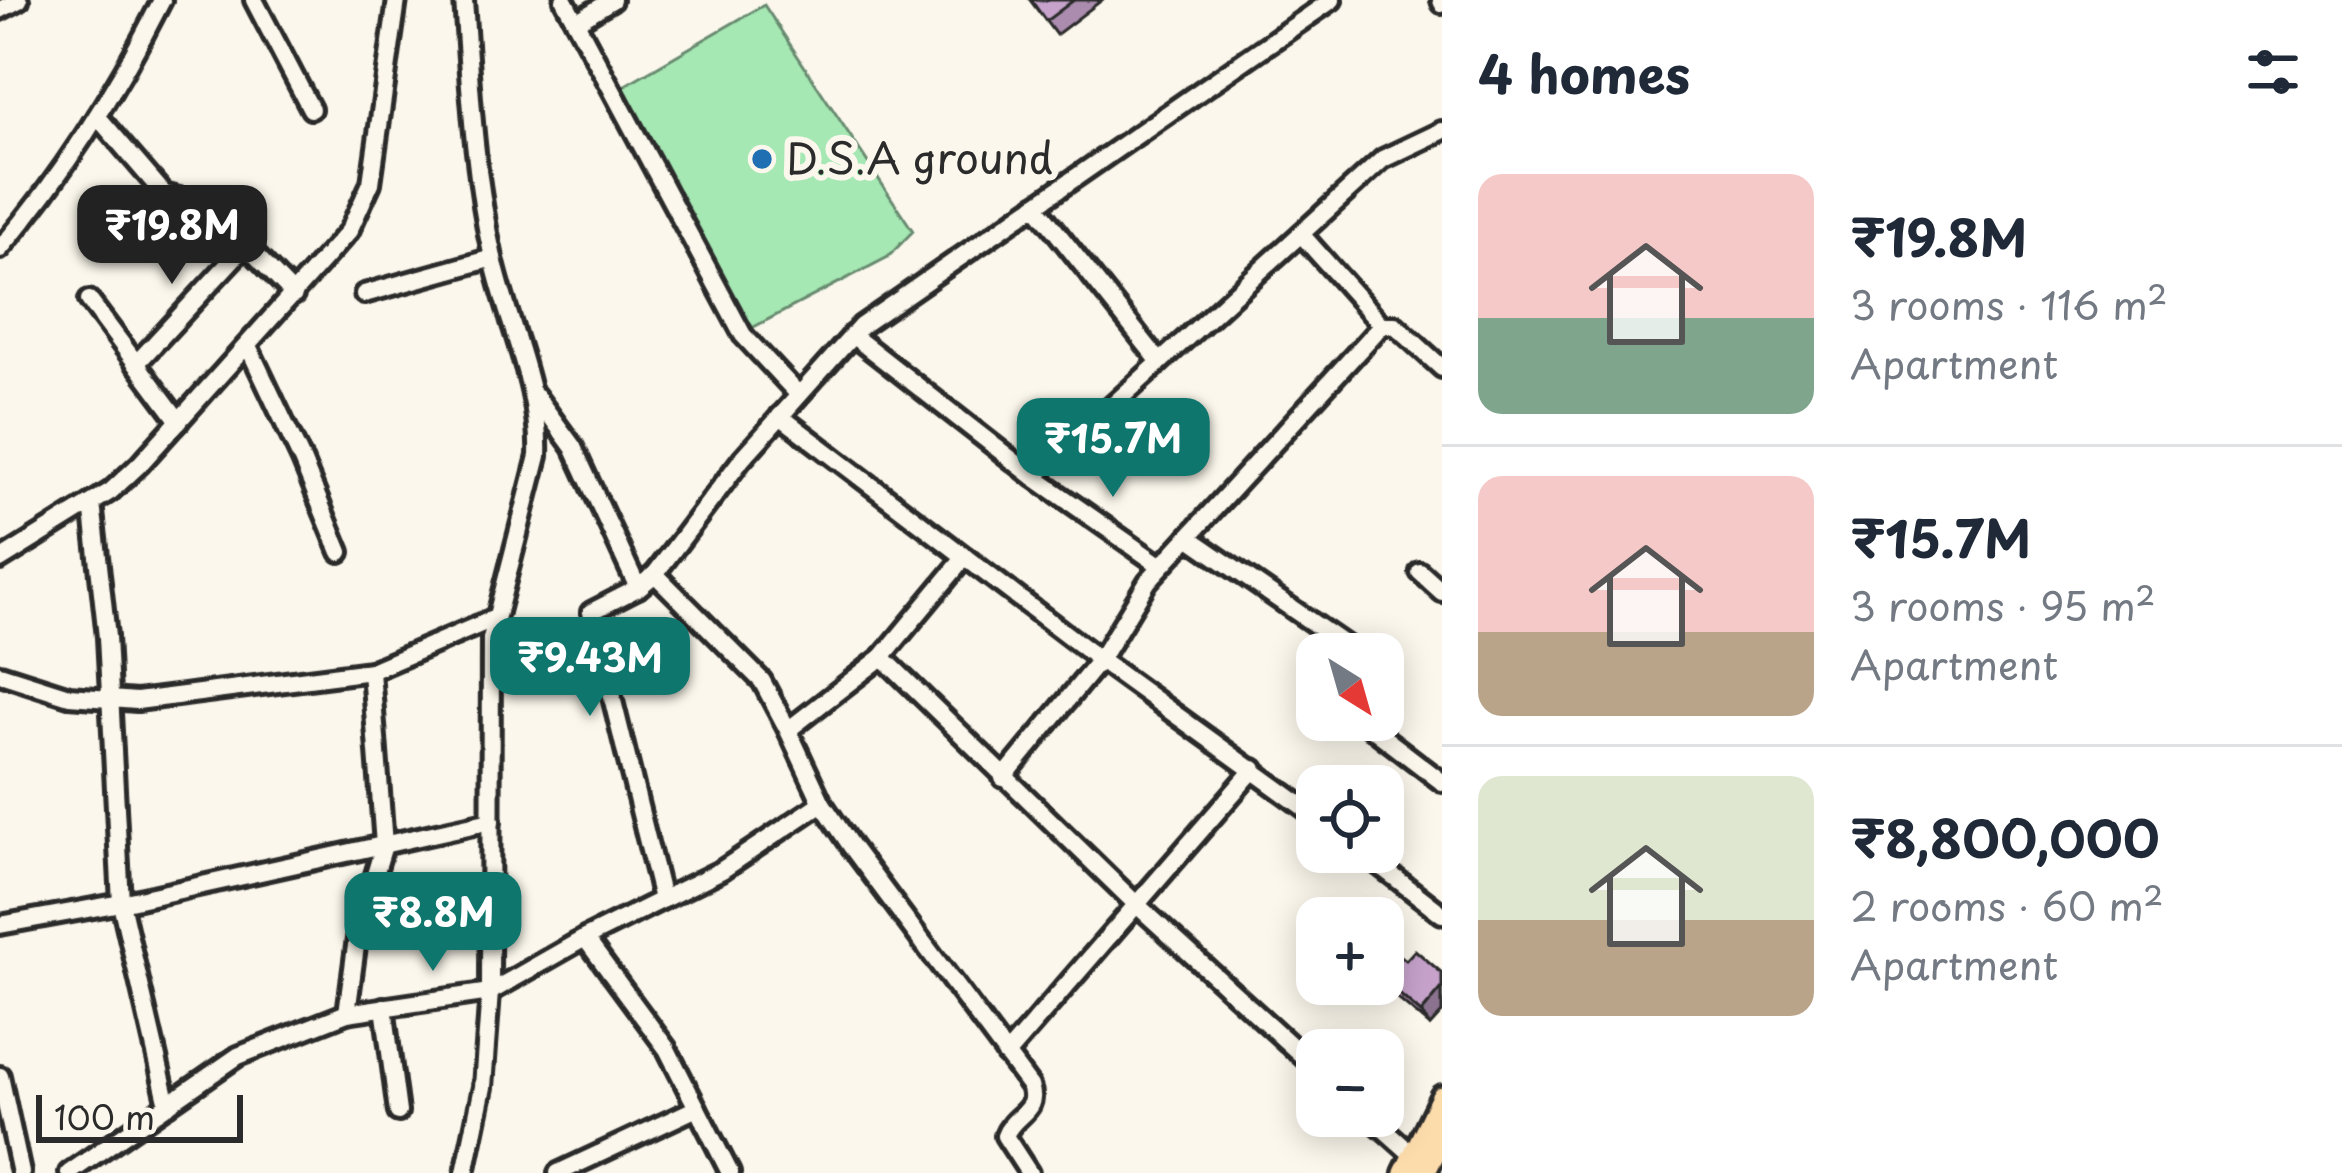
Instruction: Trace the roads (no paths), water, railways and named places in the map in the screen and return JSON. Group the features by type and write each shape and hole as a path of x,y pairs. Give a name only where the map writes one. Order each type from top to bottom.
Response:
{"main road":[{"path":"1414,1168 1442,1097"},
{"path":"1414,1168 1442,1137"}],"street":[{"path":"0,10 19,0"},
{"path":"0,249 46,195 130,65 162,0"},
{"path":"254,0 311,109"},
{"path":"0,560 111,491 349,231 371,183 397,0"},
{"path":"464,0 472,134 493,258 539,425 538,456 491,639 490,992 483,1087 465,1173"},
{"path":"564,0 743,335 799,395"},
{"path":"576,22 612,0"},
{"path":"662,899 591,612 655,574 742,459 852,335 1332,0"},
{"path":"97,116 164,194 207,205 294,295"},
{"path":"1034,477 1383,159 1442,131"},
{"path":"1035,205 1160,362"},
{"path":"1301,234 1382,325"},
{"path":"136,364 245,246"},
{"path":"364,294 493,258"},
{"path":"88,301 179,421"},
{"path":"1003,778 1100,660 1148,580 1382,325 1395,325 1442,368"},
{"path":"852,335 1034,477 1161,566"},
{"path":"248,346 340,551"},
{"path":"529,386 573,447 638,588"},
{"path":"780,416 1100,660 1296,802"},
{"path":"92,503 107,637 121,903 168,1105"},
{"path":"1189,537 1328,633"},
{"path":"788,730 882,657 965,557"},
{"path":"1420,572 1442,592"},
{"path":"655,574 762,682 822,803 1035,1097 1005,1136 1029,1173"},
{"path":"0,674 54,692 107,701 250,689 370,670 495,618"},
{"path":"882,657 1003,778 1296,1050"},
{"path":"347,1013 358,932 384,845 370,670"},
{"path":"1388,741 1442,782"},
{"path":"1006,1055 1253,769"},
{"path":"69,1173 238,1056 347,1013 490,992 722,870 822,803"},
{"path":"0,925 491,821"},
{"path":"1389,873 1442,914"},
{"path":"585,938 668,1049 730,1173"},
{"path":"384,1007 398,1112"},
{"path":"0,1076 21,1173"},
{"path":"558,1173 697,1108"},
{"path":"1387,1137 1414,1168"}],"place":[{"name":"D.S.A ground","path":"762,159"}]}
